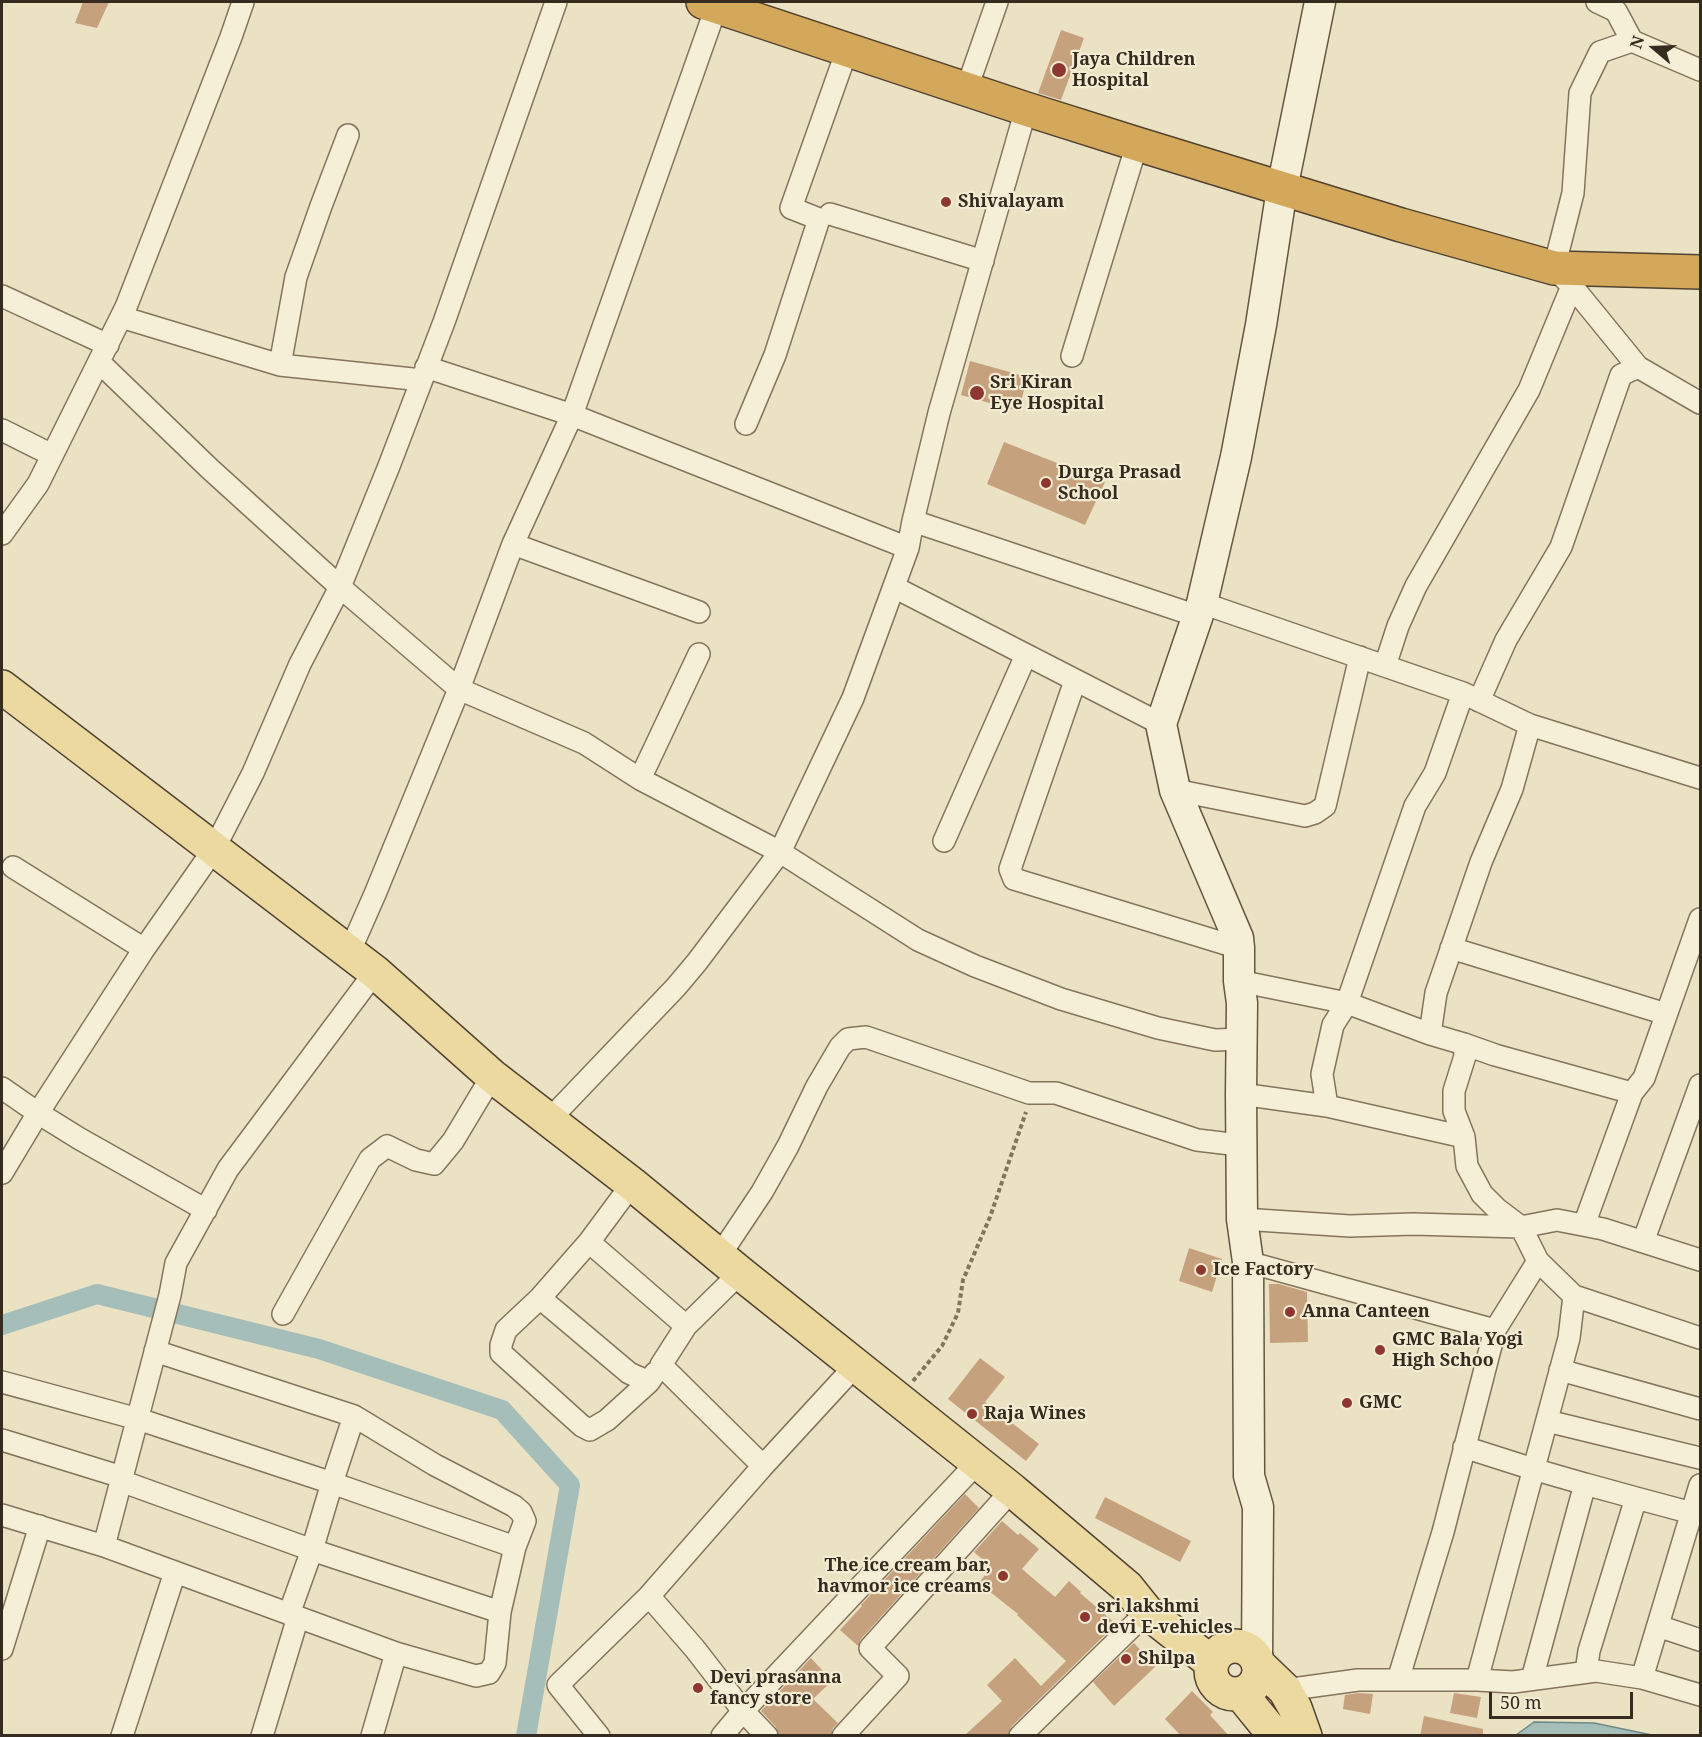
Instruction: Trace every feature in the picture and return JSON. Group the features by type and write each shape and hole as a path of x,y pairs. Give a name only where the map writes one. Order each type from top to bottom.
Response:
{"highway":[{"path":"712,3 1026,109 1563,277 1701,272"}],"main road":[{"path":"2,687 375,972 492,1076 632,1184 1012,1490 1137,1600 1172,1605 1285,1690 1295,1708 1305,1736"},
{"path":"1239,1656 1212,1676 1217,1687 1228,1694 1240,1694 1275,1736"}],"street":[{"path":"2,534 38,484 122,317 243,2"},
{"path":"2,1173 144,949 214,849 253,773 300,664 340,587 424,373 556,2"},
{"path":"967,88 997,2"},
{"path":"1239,1656 1239,1501 1249,1476 1248,1262 1242,1219 1242,1003 1239,948 1238,938 1175,790 1161,724 1199,609 1236,457 1261,325 1282,189 1320,2"},
{"path":"349,953 459,689 513,544 572,415 712,3"},
{"path":"1610,4 1632,41 1701,70"},
{"path":"1385,666 1398,626 1416,586 1529,390 1563,277 1573,193 1580,93 1600,52 1632,41"},
{"path":"746,424 774,356 819,219 791,208 847,50"},
{"path":"550,1119 698,962 780,852 853,698 908,548 939,413 1026,109"},
{"path":"280,365 296,277 348,135"},
{"path":"1072,356 1137,144"},
{"path":"830,214 983,261"},
{"path":"1563,277 1638,368 1701,403"},
{"path":"2,296 103,353 210,469 340,587 459,689 584,744 640,779 780,852 918,940 975,966 1061,999 1158,1028 1215,1040 1242,1039"},
{"path":"122,317 280,365 424,373 572,415 908,548"},
{"path":"1328,1106 1322,1074 1333,1025 1347,1003 1415,806 1435,773 1471,697 1561,547 1621,375 1638,368"},
{"path":"2,430 52,455"},
{"path":"913,521 1360,657 1471,697 1530,725 1701,778"},
{"path":"513,544 699,612"},
{"path":"894,587 1161,724"},
{"path":"640,779 699,654"},
{"path":"944,841 1026,656"},
{"path":"1175,790 1305,816 1325,806 1360,657"},
{"path":"1075,681 1010,869 1014,879 1239,948"},
{"path":"1430,1034 1436,993 1481,862 1512,789 1530,725"},
{"path":"13,867 144,949"},
{"path":"1584,1226 1632,1093 1644,1078 1701,919"},
{"path":"1451,948 1666,1014"},
{"path":"104,1546 176,1263 228,1169 375,972"},
{"path":"1239,981 1347,1003 1495,1055 1632,1093"},
{"path":"632,1184 589,1242 540,1298 506,1330 501,1346 501,1353 582,1426 590,1430 607,1420 655,1373 730,1264 762,1192 788,1146 817,1086 840,1047 848,1039 866,1037 1029,1093 1056,1093 1197,1140 1231,1144 1242,1141"},
{"path":"1464,1044 1465,1056 1454,1091 1454,1111 1464,1137 1467,1166 1482,1194 1521,1227 1538,1261 1574,1296 1701,1338"},
{"path":"283,1314 370,1159 387,1146 416,1160 434,1164 453,1141 492,1076"},
{"path":"1643,1242 1701,1085"},
{"path":"2,1088 80,1139 206,1209"},
{"path":"1241,1094 1328,1106 1464,1137"},
{"path":"1242,1219 1350,1226 1413,1224 1521,1227 1557,1220 1602,1229 1701,1260"},
{"path":"589,1242 686,1326"},
{"path":"1398,1680 1443,1532 1495,1330 1538,1261"},
{"path":"1248,1262 1495,1330"},
{"path":"1477,1680 1569,1338 1574,1296"},
{"path":"540,1298 629,1373 655,1373 763,1466"},
{"path":"2,1515 104,1546 396,1653 476,1676 489,1673 495,1663 500,1612 515,1546 525,1521 521,1512 514,1506 435,1465 354,1416 155,1351"},
{"path":"599,1736 558,1685 650,1596 763,1466 856,1365"},
{"path":"1560,1370 1701,1409"},
{"path":"2,1382 138,1419 515,1546"},
{"path":"262,1736 312,1550 354,1416"},
{"path":"1546,1420 1701,1458"},
{"path":"2,1440 122,1479 312,1550 500,1612"},
{"path":"1464,1447 1533,1469 1692,1513"},
{"path":"722,1736 977,1463"},
{"path":"1532,1679 1585,1484"},
{"path":"1642,1678 1701,1485"},
{"path":"843,1736 898,1676 870,1648 1012,1490"},
{"path":"1586,1672 1589,1651 1636,1498"},
{"path":"2,1649 40,1526"},
{"path":"122,1736 175,1572"},
{"path":"650,1596 695,1649 743,1712 767,1736"},
{"path":"1020,1736 1137,1600"},
{"path":"1658,1626 1701,1640"},
{"path":"372,1736 396,1653"},
{"path":"1285,1690 1358,1680 1513,1682 1596,1671 1642,1678 1701,1695"}],"path":[{"path":"898,1400 942,1346 958,1313 963,1280 990,1217 1025,1116 1029,1093"}],"water":[{"path":"1534,1722 1594,1723 1652,1735 1516,1735"}],"building":[{"path":"83,2 109,2 97,28 75,23"},
{"path":"1061,30 1084,38 1061,100 1038,93"},
{"path":"970,361 1028,377 1018,411 961,395"},
{"name":"Durga Prasad School","path":"1004,442 1105,482 1085,525 987,484"},
{"name":"Ice Factory","path":"1189,1248 1222,1259 1212,1292 1179,1281"},
{"path":"1269,1284 1279,1284 1307,1292 1308,1342 1270,1343"},
{"path":"980,1358 1005,1377 985,1402 1039,1444 1026,1461 948,1399"},
{"path":"965,1494 979,1508 861,1639 858,1646 840,1630"},
{"path":"1105,1497 1191,1541 1180,1562 1095,1518"},
{"path":"1002,1521 1039,1549 1022,1569 1055,1597 1069,1581 1116,1624 1011,1727 1008,1736 964,1736 1002,1701 987,1685 1015,1658 1041,1686 1066,1661 1018,1614 979,1583 991,1567 974,1552"},
{"path":"1134,1643 1156,1666 1114,1706 1093,1682"},
{"path":"811,1658 832,1681 813,1699 838,1723 833,1728 831,1736 779,1736 776,1727 761,1711"},
{"path":"1192,1691 1213,1712 1210,1715 1229,1736 1181,1736 1165,1719"},
{"path":"1454,1693 1481,1697 1477,1718 1450,1713"},
{"path":"1373,1694 1370,1714 1343,1709 1345,1695"},
{"path":"1424,1716 1483,1729 1483,1736 1420,1736"}],"waterway":[{"path":"2,1325 97,1294 319,1349 502,1410 570,1485 526,1736"}],"place":[{"name":"Jaya Children Hospital","path":"1059,70"},
{"name":"Shivalayam","path":"946,202"},
{"name":"Sri Kiran Eye Hospital","path":"977,393"},
{"name":"Durga Prasad School","path":"1046,483"},
{"name":"Ice Factory","path":"1201,1270"},
{"name":"Anna Canteen","path":"1290,1312"},
{"name":"GMC Bala Yogi High Schoo","path":"1380,1350"},
{"name":"GMC","path":"1347,1403"},
{"name":"Raja Wines","path":"972,1414"},
{"name":"The ice cream bar, havmor ice creams","path":"1003,1576"},
{"name":"sri lakshmi devi E-vehicles","path":"1085,1617"},
{"name":"Shilpa","path":"1126,1659"},
{"name":"Devi prasanna fancy store","path":"698,1688"}]}
